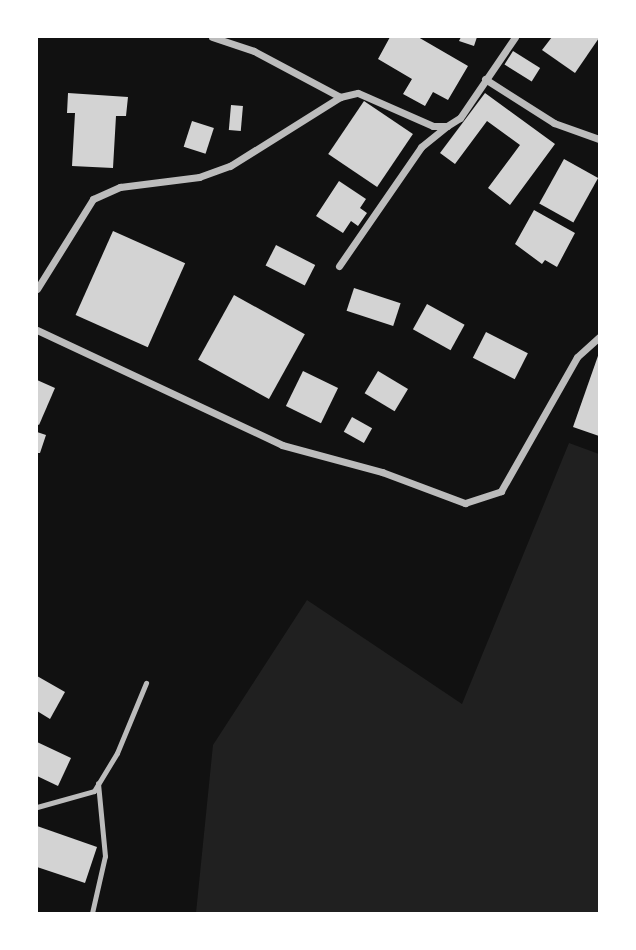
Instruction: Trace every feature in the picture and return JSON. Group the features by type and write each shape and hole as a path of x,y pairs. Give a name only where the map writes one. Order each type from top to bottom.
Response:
{"street":[{"path":"212,37 254,51 340,97 372,96 433,126 447,126"},
{"path":"339,266 421,147 460,118 515,37"},
{"path":"485,79 554,123 599,139"},
{"path":"37,289 93,199 120,187 199,177 230,166 340,97"},
{"path":"37,330 282,445 382,472 465,503 501,491 577,357 599,337"}],"lane":[{"path":"37,807 94,790 117,753 146,683"},
{"path":"92,913 105,856 98,783"}],"shaded area":[{"path":"569,443 599,454 599,913 196,913 213,745 307,600 462,704"}],"building":[{"path":"390,37 418,37 468,66 448,100 433,92 425,106 403,94 412,79 378,59"},
{"path":"461,37 477,37 474,46 459,41"},
{"path":"552,37 599,38 575,73 542,50"},
{"path":"513,51 540,68 532,82 505,65"},
{"path":"68,93 128,97 126,116 116,116 113,168 72,166 75,113 67,113"},
{"path":"485,93 555,144 510,205 488,188 520,145 487,121 455,164 440,153"},
{"path":"364,101 413,134 377,187 328,154"},
{"path":"231,105 243,106 241,131 229,130"},
{"path":"192,121 214,128 206,154 184,147"},
{"path":"564,159 598,178 573,223 539,204"},
{"path":"339,181 366,199 360,208 367,213 358,226 351,221 343,233 316,216"},
{"path":"534,210 575,233 557,267 545,260 542,264 515,244"},
{"path":"113,231 185,263 148,347 76,315"},
{"path":"276,245 315,265 305,285 266,265"},
{"path":"354,288 401,303 393,326 347,311"},
{"path":"234,295 305,334 269,399 198,360"},
{"path":"427,304 465,325 451,350 413,329"},
{"path":"486,332 528,353 515,379 473,358"},
{"path":"599,353 599,436 573,427"},
{"path":"303,371 338,388 321,423 286,406"},
{"path":"378,371 408,389 395,411 365,393"},
{"path":"37,380 55,388 39,425 37,424"},
{"path":"352,417 372,428 364,443 344,432"},
{"path":"37,432 46,435 40,453 37,453"},
{"path":"37,676 65,692 50,719 37,711"},
{"path":"37,742 71,758 58,786 37,776"},
{"path":"37,826 97,847 85,883 37,867"}]}
